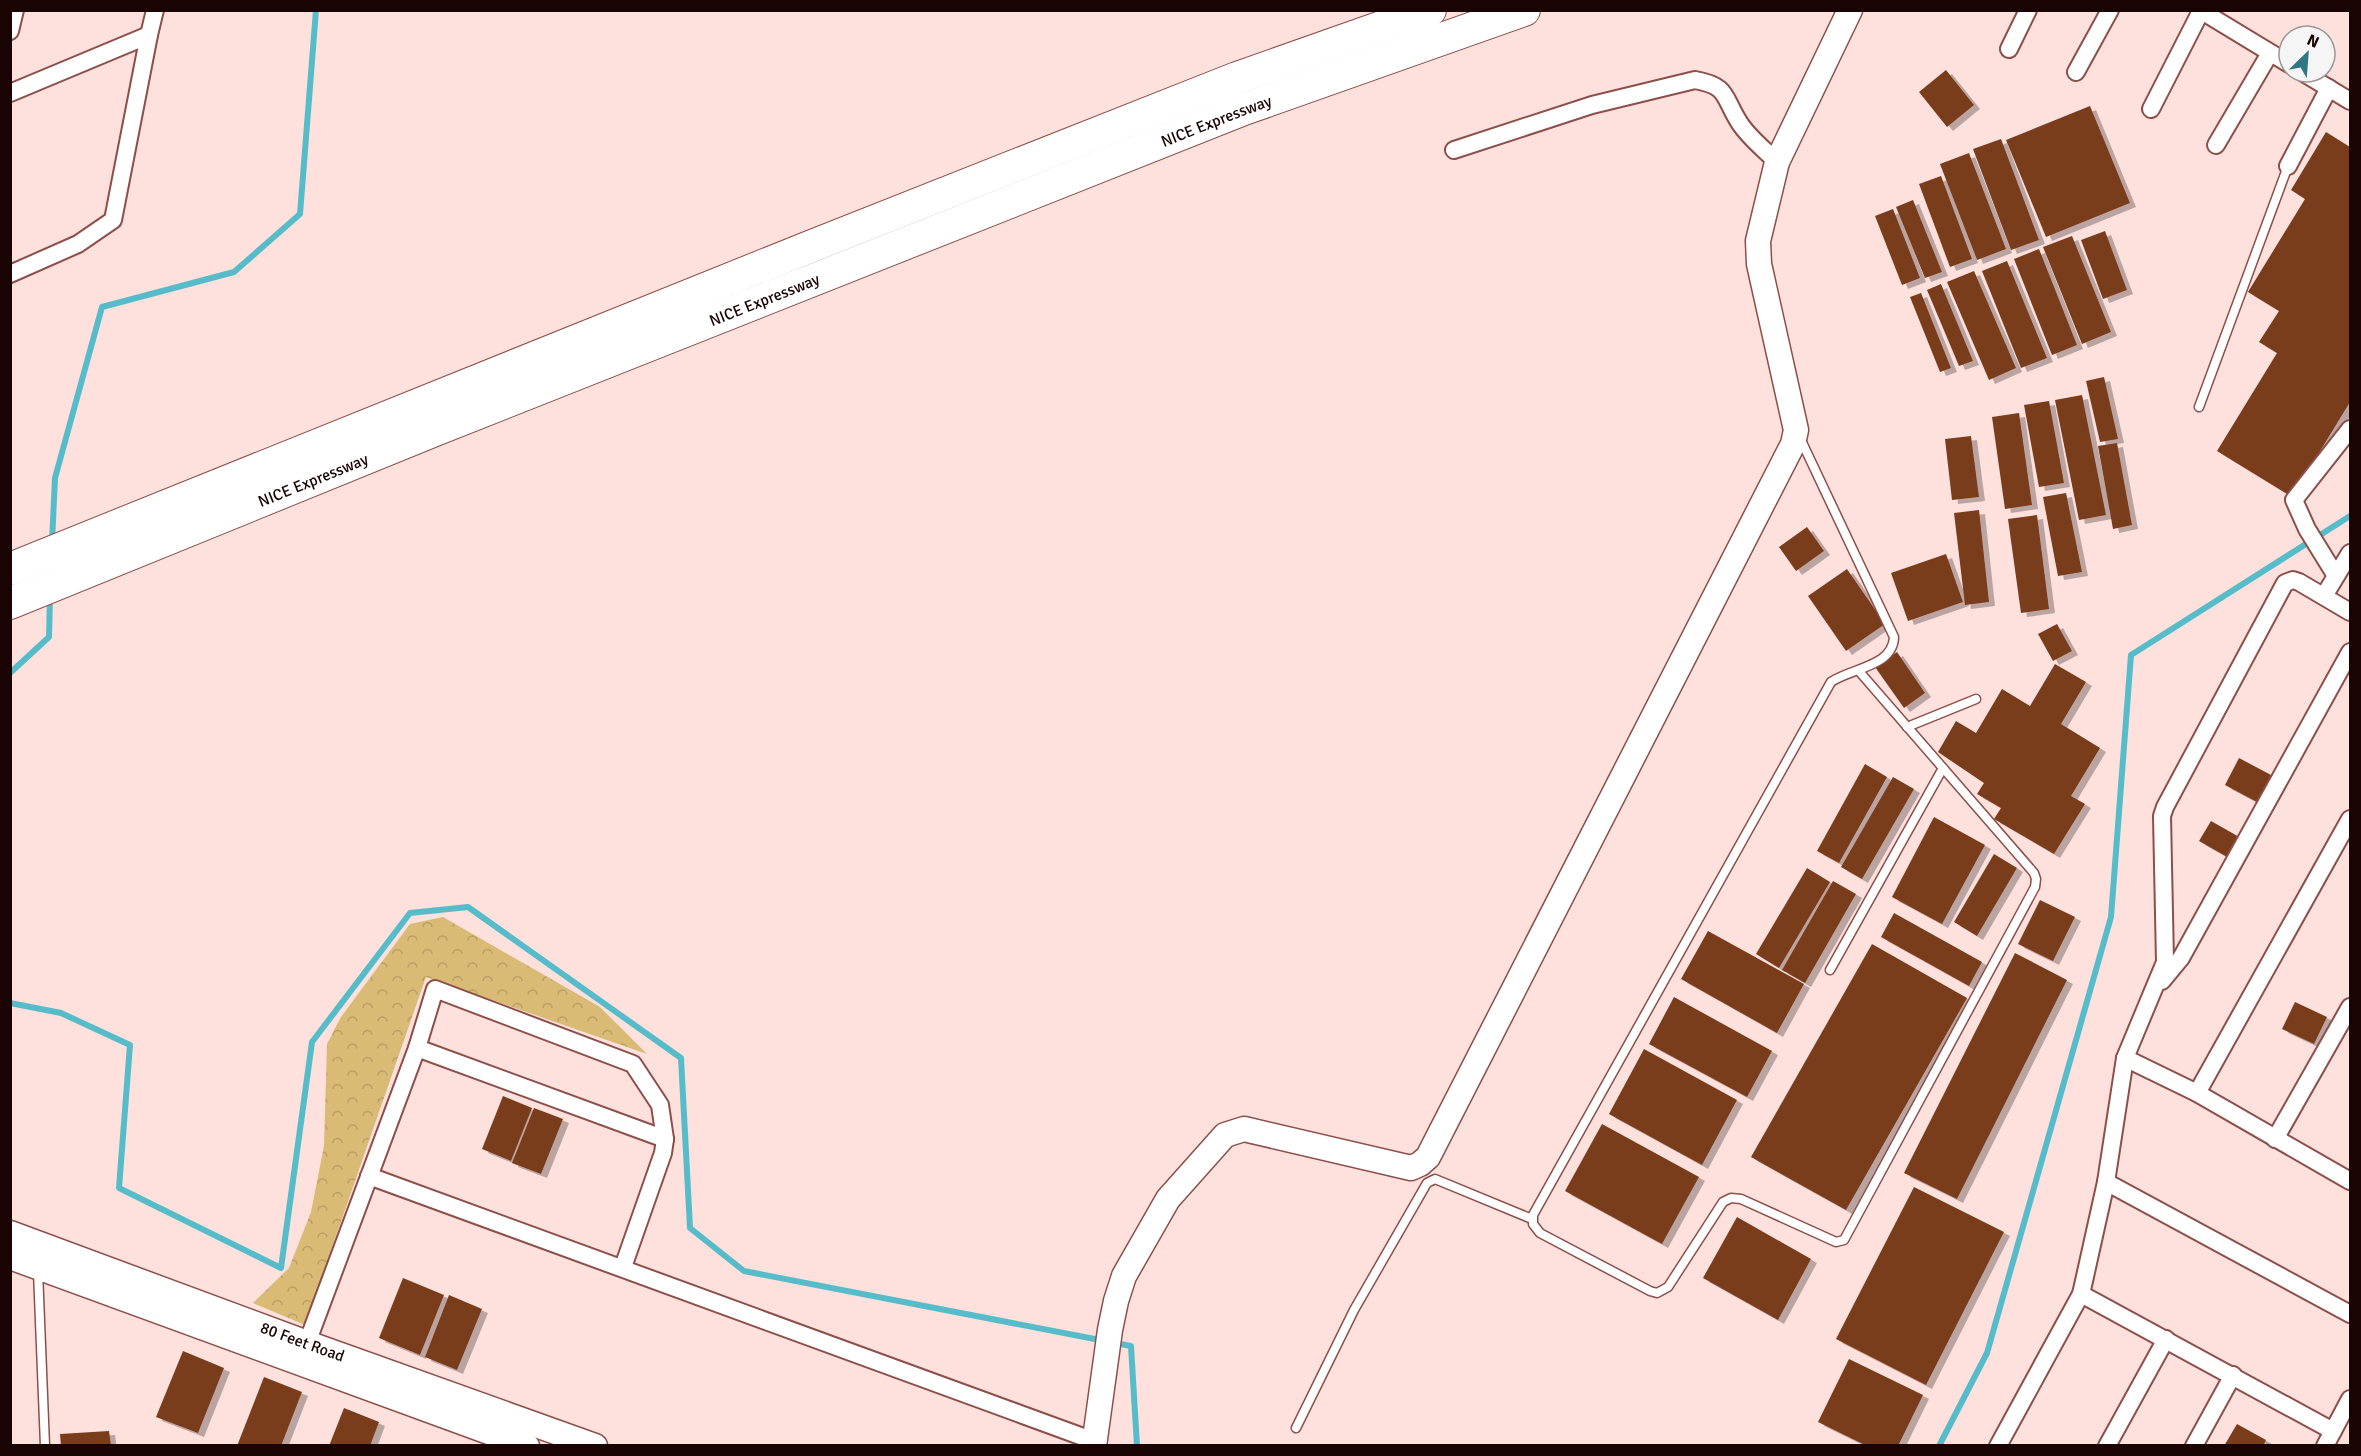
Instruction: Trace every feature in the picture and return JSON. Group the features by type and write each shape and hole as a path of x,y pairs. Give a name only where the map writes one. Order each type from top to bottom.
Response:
{"highway":[{"name":"NICE Expressway","path":"22,565 812,246 1237,78 1430,10"},
{"name":"NICE Expressway","path":"18,600 435,430 1244,109 1524,10"}],"street":[{"path":"10,31 15,10"},
{"path":"10,274 78,244 113,220 155,10"},
{"path":"369,1176 623,1267 1094,1443 1110,1330 1124,1276 1168,1199 1229,1132 1244,1129 1411,1168 1428,1157 1789,452 1796,430 1757,251 1778,162 1850,10"},
{"path":"2009,50 2028,10"},
{"path":"2076,72 2110,10"},
{"path":"2151,109 2200,11 2277,57"},
{"path":"10,93 149,35"},
{"path":"2216,145 2270,53"},
{"path":"1454,150 1592,105 1695,80 1711,83 1722,90 1739,123 1778,162"},
{"path":"2322,84 2350,101"},
{"path":"2288,166 2329,88"},
{"path":"2336,576 2307,529 2294,500 2350,429"},
{"path":"2324,596 2350,553"},
{"path":"1998,1446 2081,1294 2106,1182 2125,1058 2165,957 2163,816 2165,807 2285,583 2293,580 2299,582 2350,612"},
{"path":"2153,991 2181,958 2350,652"},
{"path":"2197,1093 2350,819"},
{"path":"307,1343 417,1048 435,989 633,1064 660,1105 665,1139 662,1158 623,1267"},
{"path":"2276,1139 2350,1007"},
{"path":"417,1048 665,1139"},
{"path":"2125,1058 2197,1093 2350,1181"},
{"path":"2106,1182 2350,1314"},
{"name":"80 Feet Road","path":"10,1233 595,1446"},
{"name":"80 Feet Road","path":"10,1257 527,1446"},
{"path":"2081,1294 2233,1375 2329,1438 2350,1398"},
{"path":"2107,1446 2166,1338"},
{"path":"2194,1446 2233,1375"}],"lane":[{"path":"2199,407 2288,166"},
{"path":"1796,430 1894,637 1894,645 1888,655 1831,682 1533,1219 1535,1228 1540,1233 1657,1293 1668,1287 1723,1202 1731,1198 1741,1199 1836,1242 1845,1238 2036,883 2034,873 1858,670"},
{"path":"1907,727 1976,699"},
{"path":"1830,970 1943,768"},
{"path":"1296,1428 1354,1310 1427,1182 1435,1179 1533,1219"},
{"path":"38,1267 45,1446"}],"green space":[{"path":"443,917 600,1007 647,1054 426,977 305,1325 253,1303 289,1268 311,1212 324,1146 327,1044 341,1017 410,924"}],"building":[{"path":"1946,70 1974,105 1947,127 1919,92"},
{"path":"2090,106 2130,203 2046,237 2006,140"},
{"path":"2326,132 2350,147 2350,402 2292,497 2217,451 2277,353 2259,342 2279,311 2248,292 2305,199 2291,190"},
{"path":"2001,139 2039,240 2011,250 1973,149"},
{"path":"1969,153 2006,249 1977,260 1940,164"},
{"path":"1941,176 1972,259 1950,267 1919,184"},
{"path":"1913,200 1942,272 1925,278 1896,207"},
{"path":"1893,209 1920,278 1902,285 1875,216"},
{"path":"2105,231 2127,290 2103,299 2081,240"},
{"path":"2072,236 2111,332 2082,344 2043,247"},
{"path":"2039,249 2077,345 2052,355 2014,259"},
{"path":"2007,261 2047,358 2021,368 1982,271"},
{"path":"1974,271 2016,368 1989,380 1947,282"},
{"path":"1941,284 1973,361 1959,366 1927,290"},
{"path":"1921,293 1951,368 1940,372 1910,297"},
{"path":"2104,377 2118,439 2100,442 2086,381"},
{"path":"2082,395 2106,515 2079,520 2055,400"},
{"path":"2049,401 2064,483 2039,487 2024,405"},
{"path":"2019,413 2032,505 2005,509 1992,417"},
{"path":"1971,436 1979,497 1952,500 1945,439"},
{"path":"2117,443 2132,525 2113,529 2098,446"},
{"path":"2066,493 2082,572 2058,576 2043,497"},
{"path":"1979,510 1989,602 1965,605 1954,513"},
{"path":"2037,515 2049,609 2021,613 2008,519"},
{"path":"1807,527 1824,551 1796,571 1779,547"},
{"path":"1946,554 1963,602 1908,621 1891,573"},
{"path":"1847,569 1885,624 1846,651 1808,596"},
{"path":"2057,624 2072,651 2053,661 2038,634"},
{"path":"1897,652 1925,693 1904,708 1875,667"},
{"path":"2055,664 2086,682 2061,724 2100,748 2071,796 2085,804 2054,854 1994,819 2001,808 1977,794 1984,783 1938,752 1956,721 1976,733 2002,689 2030,706"},
{"path":"2239,758 2271,775 2257,802 2225,785"},
{"path":"1865,764 1887,777 1839,863 1817,851"},
{"path":"1893,777 1914,789 1862,879 1841,867"},
{"path":"1934,817 1985,845 1942,924 1892,897"},
{"path":"2211,821 2241,838 2229,858 2199,841"},
{"path":"1994,854 2017,868 1977,936 1954,922"},
{"path":"1807,868 1830,882 1779,968 1756,954"},
{"path":"1833,881 1856,894 1805,983 1782,970"},
{"path":"2040,900 2075,917 2053,961 2018,944"},
{"path":"1894,913 1982,962 1969,986 1881,937"},
{"path":"1708,931 1804,984 1777,1033 1681,979"},
{"path":"1872,944 1967,998 1846,1210 1751,1157"},
{"path":"2015,953 2067,980 1957,1199 1904,1173"},
{"path":"1674,997 1772,1051 1747,1097 1649,1044"},
{"path":"2295,1002 2327,1017 2314,1044 2282,1029"},
{"path":"1644,1049 1737,1100 1702,1165 1609,1114"},
{"path":"503,1096 532,1108 511,1161 482,1149"},
{"path":"534,1108 563,1119 541,1174 512,1163"},
{"path":"1602,1124 1699,1177 1662,1244 1565,1191"},
{"path":"1914,1187 2004,1232 1926,1385 1836,1339"},
{"path":"1737,1217 1811,1259 1778,1320 1703,1278"},
{"path":"403,1278 444,1295 420,1355 379,1338"},
{"path":"449,1295 482,1309 457,1370 425,1357"},
{"path":"183,1351 224,1368 198,1433 156,1417"},
{"path":"1849,1359 1923,1395 1898,1446 1867,1446 1818,1422"},
{"path":"264,1377 302,1392 281,1446 237,1446"},
{"path":"344,1408 379,1422 370,1446 329,1446"},
{"path":"2237,1424 2266,1440 2263,1446 2224,1446"},
{"path":"109,1431 111,1446 61,1446 60,1434"}],"waterway":[{"path":"52,542 55,478 102,307 234,272 300,214 316,10"},
{"path":"1939,1446 1987,1353 2111,917 2131,655 2350,516"},
{"path":"10,673 49,637 50,597"},
{"path":"10,1003 61,1013 130,1045 119,1188 281,1268 312,1042 410,913 468,907 681,1058 690,1228 744,1271 1105,1341"},
{"path":"1115,1343 1131,1346 1137,1446"}]}
